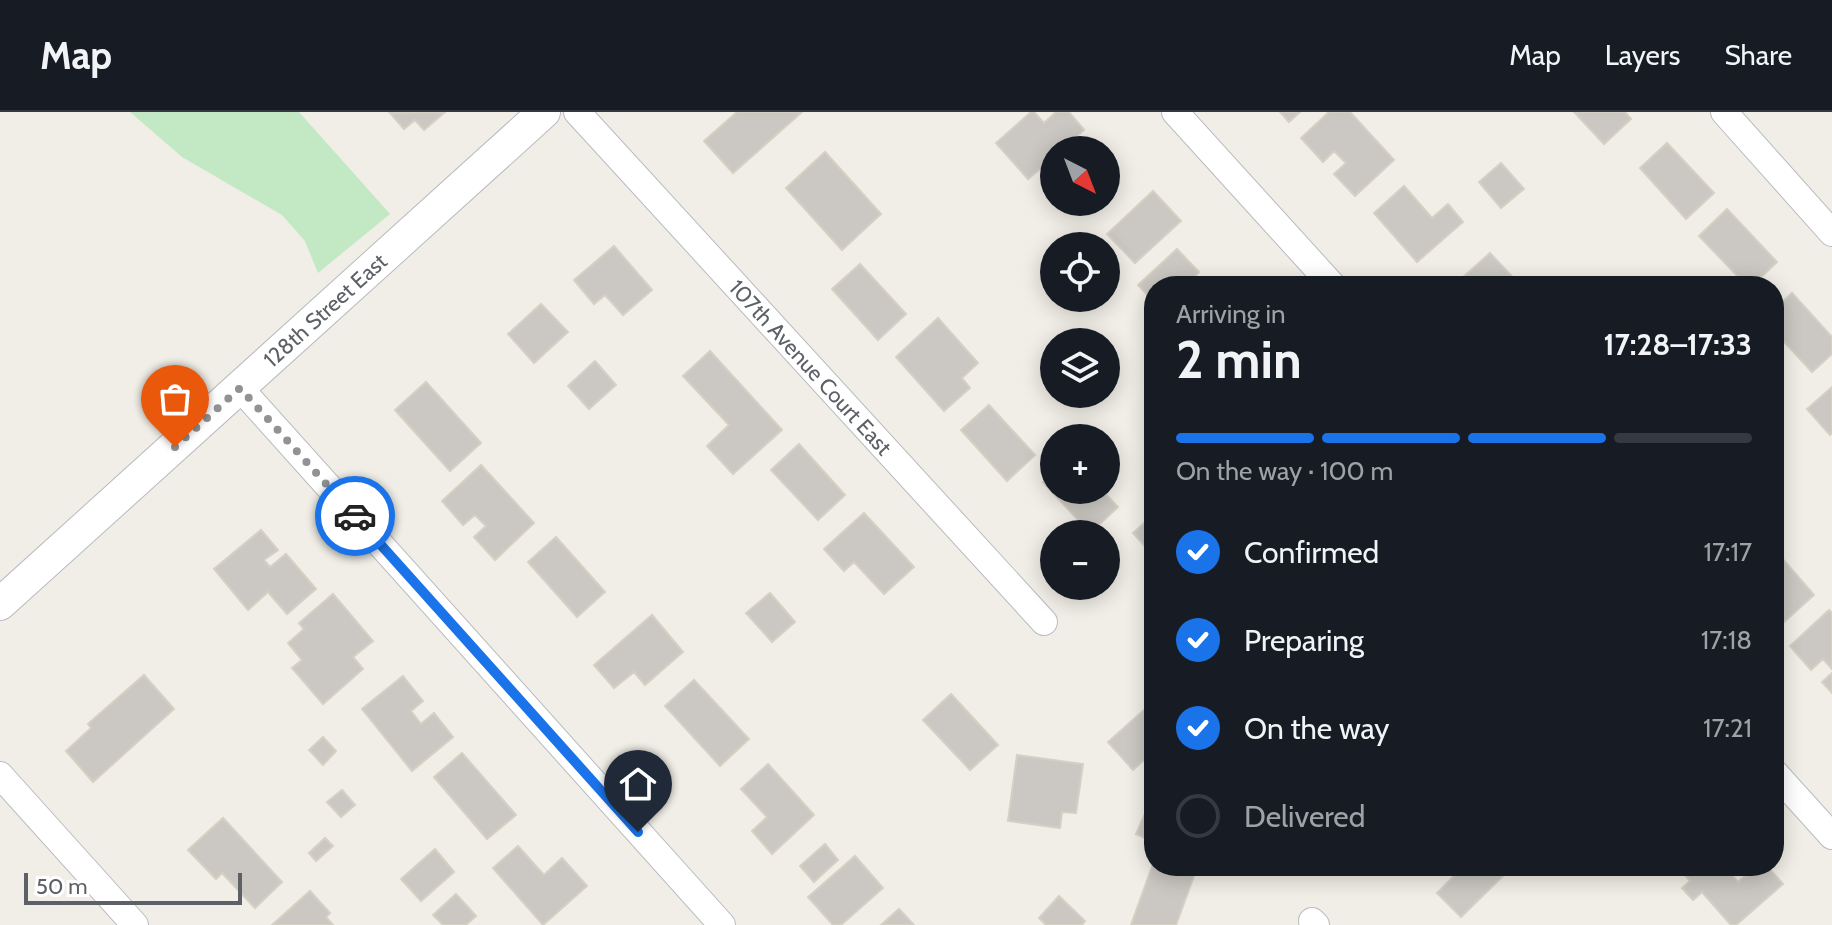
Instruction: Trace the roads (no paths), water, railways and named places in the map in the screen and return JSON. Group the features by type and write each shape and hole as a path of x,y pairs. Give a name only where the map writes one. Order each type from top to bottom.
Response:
{"street":[{"name":"128th Street East","path":"0,604 544,112"},
{"name":"107th Avenue Court East","path":"577,112 1044,622"},
{"path":"1175,112 1324,276"},
{"path":"1724,112 1832,233"},
{"path":"240,388 722,925"},
{"path":"0,775 135,925"},
{"path":"1784,783 1832,836"}]}
